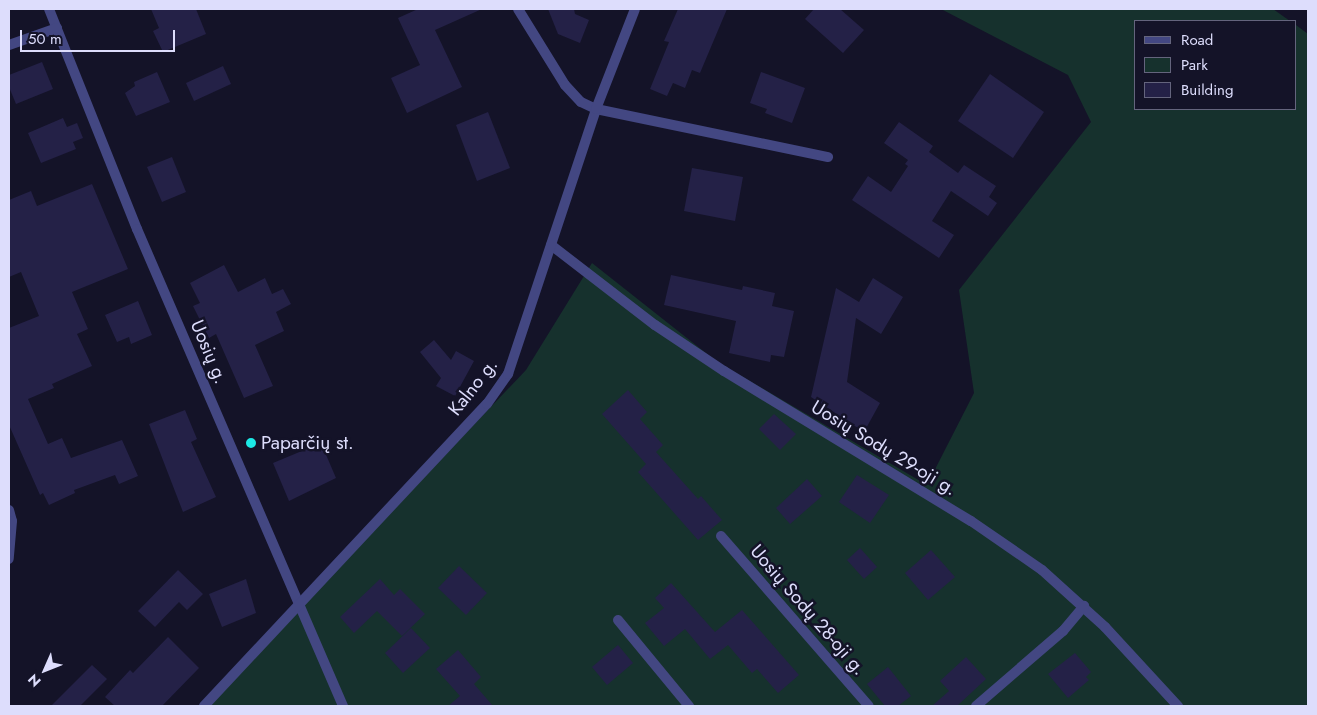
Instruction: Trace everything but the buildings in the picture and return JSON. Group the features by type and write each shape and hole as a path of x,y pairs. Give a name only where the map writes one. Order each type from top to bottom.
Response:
{"street":[{"name":"Uosių g.","path":"49,9 137,229 299,608 343,706"},
{"path":"518,9 565,85 582,102 596,109 828,157"},
{"name":"Kalno g.","path":"204,706 299,608 326,574 486,404 508,374 596,109 635,9"},
{"path":"9,46 57,28"},
{"name":"Uosių Sodų 29-oji g.","path":"552,245 654,325 724,371 971,521 1042,570 1084,606 1178,706"},
{"path":"9,510 12,521 9,559"},
{"name":"Uosių Sodų 28-oji g.","path":"721,536 869,706"},
{"path":"976,706 1063,631 1084,606"},
{"path":"618,620 689,706"}],"green space":[{"path":"941,9 1273,9 1289,20 1134,20 1134,110 1297,110 1297,26 1308,34 1308,706 206,706 526,370 592,263 716,361 927,485 974,393 959,290 1091,122 1068,75"}],"place":[{"name":"Paparčių st.","path":"251,443"}]}
